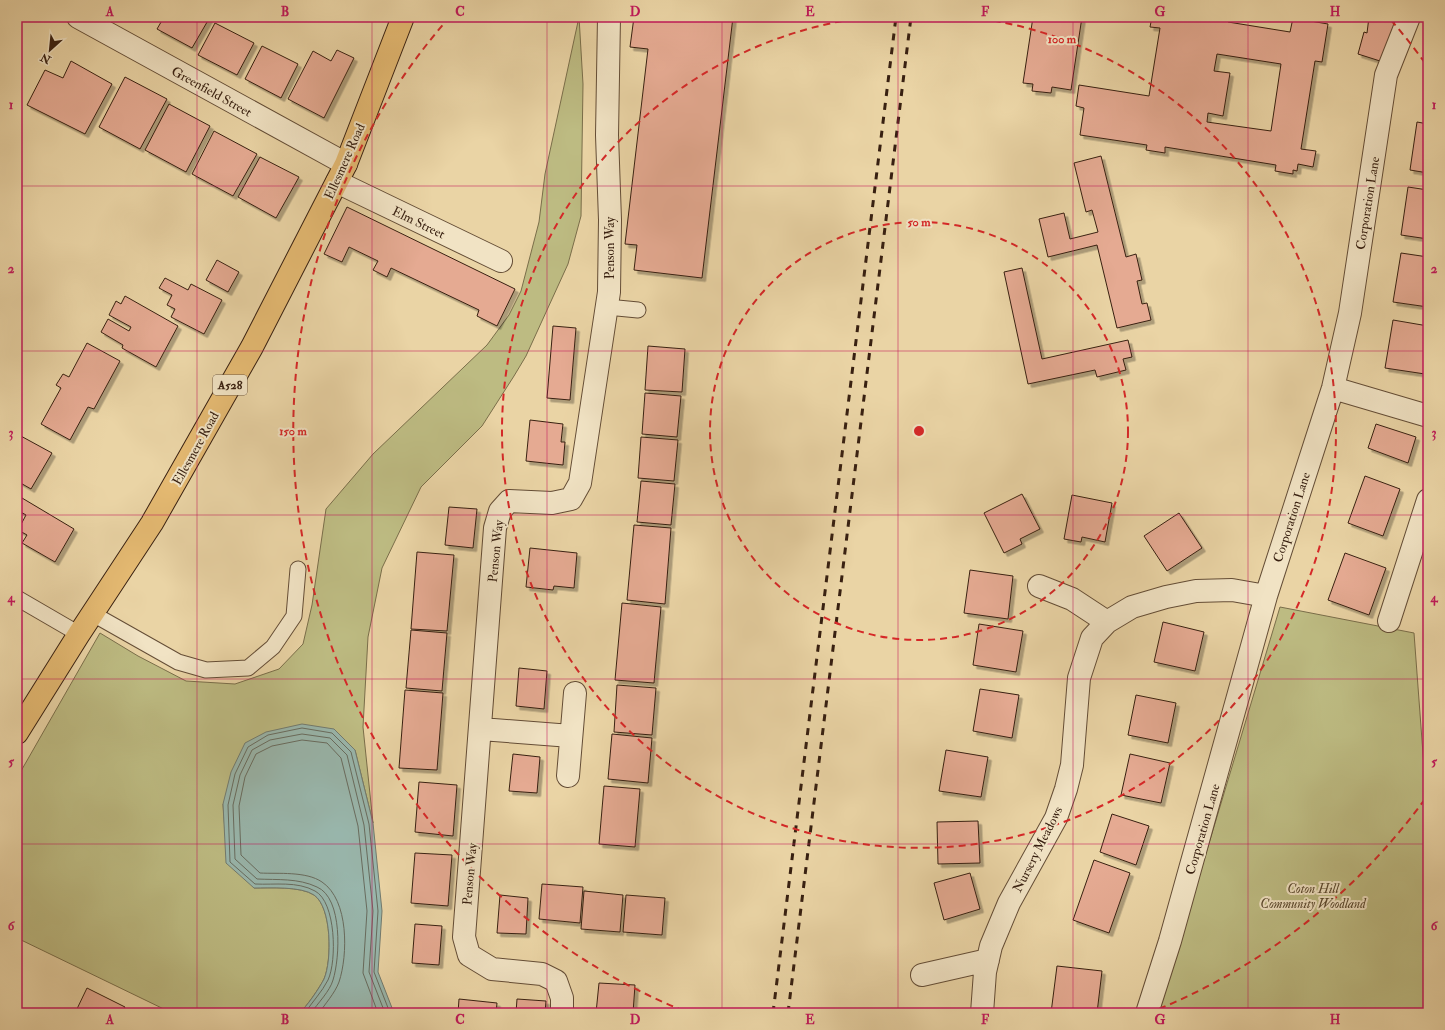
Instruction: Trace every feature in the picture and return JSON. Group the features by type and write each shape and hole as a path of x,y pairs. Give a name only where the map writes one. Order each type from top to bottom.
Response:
{"main road":[{"name":"Ellesmere Road","path":"17,733 79,634 149,529 252,346 341,173 403,17"}],"street":[{"name":"Greenfield Street","path":"78,17 341,173"},
{"name":"Penson Way","path":"562,1013 562,998 556,981 542,974 522,974 492,969 470,955 464,937 481,729 495,528 500,511 509,501 552,503 571,499 580,483 607,307 610,266 607,143 609,17"},
{"name":"Corporation Lane","path":"1147,1013 1170,942 1266,596 1333,388 1350,313 1386,75 1409,17"},
{"name":"Elm Street","path":"341,173 500,261"},
{"path":"1333,388 1428,416"},
{"path":"1389,621 1428,500"},
{"path":"1039,586 1072,599 1107,622"},
{"name":"Nursery Meadows","path":"982,1013 991,946 1009,903 1056,818 1072,765 1079,678 1084,658 1092,638 1107,622 1132,607 1166,597 1196,591 1232,590 1266,596"},
{"path":"568,776 575,693"},
{"path":"481,729 571,736"},
{"path":"922,975 988,960"}],"lane":[{"path":"607,307 638,310"},
{"path":"93,614 178,662 206,670 248,668 273,648 294,616 298,569"},
{"path":"17,598 79,634"}],"green space":[{"path":"579,17 583,84 581,216 568,264 526,356 514,376 482,426 421,487 382,568 368,637 363,727 373,823 355,750 223,804 225,831 254,888 285,888 301,890 314,895 320,901 327,922 329,935 327,971 324,979 309,1002 299,1013 172,1013 17,938 17,778 100,633 138,656 186,681 235,684 279,669 303,644 312,605 326,509 373,454 487,345 509,315 521,291 539,222 545,174"},
{"name":"Coton Hill Community Woodland","path":"1280,607 1414,633 1428,821 1428,1013 1158,1013"}],"water":[{"path":"302,724 334,729 355,750 373,823 382,911 378,972 394,1013 299,1013 316,992 327,971 329,935 327,922 320,901 314,895 301,890 285,888 254,888 226,863 223,804 231,772 245,743 266,732"}],"building":[{"path":"164,17 210,17 192,48 157,29"},
{"path":"634,17 733,17 702,278 634,270 637,245 625,244 648,49 630,47"},
{"path":"1033,17 1082,17 1071,90 1052,87 1051,93 1032,91 1033,84 1023,83"},
{"path":"1152,17 1229,17 1228,22 1290,32 1293,18 1328,24 1322,62 1315,61 1301,149 1316,151 1313,167 1298,164 1297,171 1293,170 1293,174 1275,171 1276,165 1165,147 1165,153 1146,150 1147,145 1080,135 1084,108 1076,106 1079,85 1149,96 1160,28 1150,27","holes":["1217,54 1281,64 1271,131 1207,122 1208,113 1223,116 1230,73 1214,71"]},
{"path":"1369,17 1401,17 1380,61 1358,54 1364,32 1367,33"},
{"path":"215,23 254,43 237,75 198,55"},
{"path":"262,46 298,64 281,98 245,79"},
{"path":"337,50 354,58 324,118 288,99 313,51 331,61"},
{"path":"71,61 112,84 85,134 27,105 45,70 63,78"},
{"path":"125,77 167,99 140,149 99,127"},
{"path":"169,104 210,126 186,172 145,150"},
{"path":"1417,122 1428,124 1428,173 1410,170"},
{"path":"214,131 257,154 233,196 192,174"},
{"path":"1101,156 1126,257 1136,254 1142,280 1137,281 1142,304 1147,303 1151,320 1117,328 1097,245 1048,257 1039,219 1064,213 1070,239 1098,232 1092,210 1086,212 1074,163"},
{"path":"260,157 299,177 276,218 238,197"},
{"path":"1408,187 1428,190 1428,239 1401,235"},
{"path":"347,207 515,289 497,326 477,316 479,310 391,268 387,277 373,270 378,261 349,247 342,262 324,254"},
{"path":"1401,253 1428,257 1428,307 1393,302"},
{"path":"217,260 239,272 228,292 206,280"},
{"path":"1022,268 1042,359 1128,340 1132,357 1123,359 1126,370 1097,377 1095,370 1028,384 1004,272"},
{"path":"165,278 188,290 191,284 222,300 204,334 171,317 175,309 167,305 172,295 159,288"},
{"path":"125,296 178,326 156,367 122,348 123,345 101,332 108,319 129,331 131,327 109,315 116,301 121,304"},
{"path":"1393,320 1428,326 1428,356 1425,374 1385,368"},
{"path":"553,326 576,328 570,400 547,398"},
{"path":"87,343 120,361 94,409 88,407 70,440 41,424 61,388 56,385 63,374 69,377"},
{"path":"648,346 685,349 682,392 645,390"},
{"path":"645,393 681,396 677,437 642,434"},
{"path":"530,420 563,424 561,442 565,442 563,465 526,461"},
{"path":"1376,424 1416,437 1408,463 1368,448"},
{"path":"19,435 52,453 31,489 17,481 17,439"},
{"path":"641,437 678,440 674,481 638,478"},
{"path":"1365,476 1400,489 1383,536 1348,523"},
{"path":"641,481 675,484 671,525 637,522"},
{"path":"1022,494 1040,529 1020,539 1022,544 1004,553 984,513"},
{"path":"17,495 74,529 55,562 22,543 27,535 18,530 26,515 17,510"},
{"path":"1072,495 1112,503 1105,542 1082,537 1081,542 1064,539"},
{"path":"449,507 477,509 473,548 445,545"},
{"path":"1179,513 1202,548 1167,571 1144,536"},
{"path":"634,525 671,528 665,604 627,600"},
{"path":"530,548 577,553 574,588 554,586 553,590 526,587"},
{"path":"417,552 454,555 447,631 411,629"},
{"path":"1345,553 1386,568 1369,615 1328,600"},
{"path":"970,570 1013,576 1008,619 964,613"},
{"path":"622,603 661,607 654,683 615,680"},
{"path":"1163,622 1204,632 1195,671 1154,662"},
{"path":"979,624 1023,631 1016,672 973,665"},
{"path":"411,630 447,633 442,691 406,688"},
{"path":"519,668 547,671 544,709 516,706"},
{"path":"617,685 656,688 652,735 614,732"},
{"path":"980,689 1019,695 1012,738 973,731"},
{"path":"405,690 443,693 437,770 399,768"},
{"path":"1136,695 1176,703 1168,743 1128,735"},
{"path":"612,734 652,738 648,783 608,779"},
{"path":"946,750 988,757 981,797 939,791"},
{"path":"513,754 540,757 537,793 509,791"},
{"path":"1130,754 1170,763 1161,803 1121,795"},
{"path":"419,782 457,785 453,836 415,832"},
{"path":"604,786 640,789 635,847 599,844"},
{"path":"1112,814 1149,826 1136,865 1100,852"},
{"path":"978,821 980,863 938,864 937,822"},
{"path":"415,853 452,855 448,906 411,903"},
{"path":"1094,860 1130,873 1109,933 1073,920"},
{"path":"970,873 980,909 944,920 934,883"},
{"path":"542,884 583,887 580,923 539,919"},
{"path":"584,891 623,895 620,932 581,929"},
{"path":"500,895 528,898 526,934 497,933"},
{"path":"626,895 665,898 662,935 623,932"},
{"path":"415,924 442,926 439,965 412,963"},
{"path":"1057,966 1102,971 1097,1013 1051,1013"},
{"path":"599,983 635,985 633,1013 596,1013"},
{"path":"87,988 125,1007 122,1013 75,1013"},
{"path":"459,999 497,1003 496,1013 458,1013"},
{"path":"517,999 546,1001 545,1013 516,1013"}],"railway":[{"path":"773,1013 896,17"},
{"path":"788,1013 911,17"}]}
